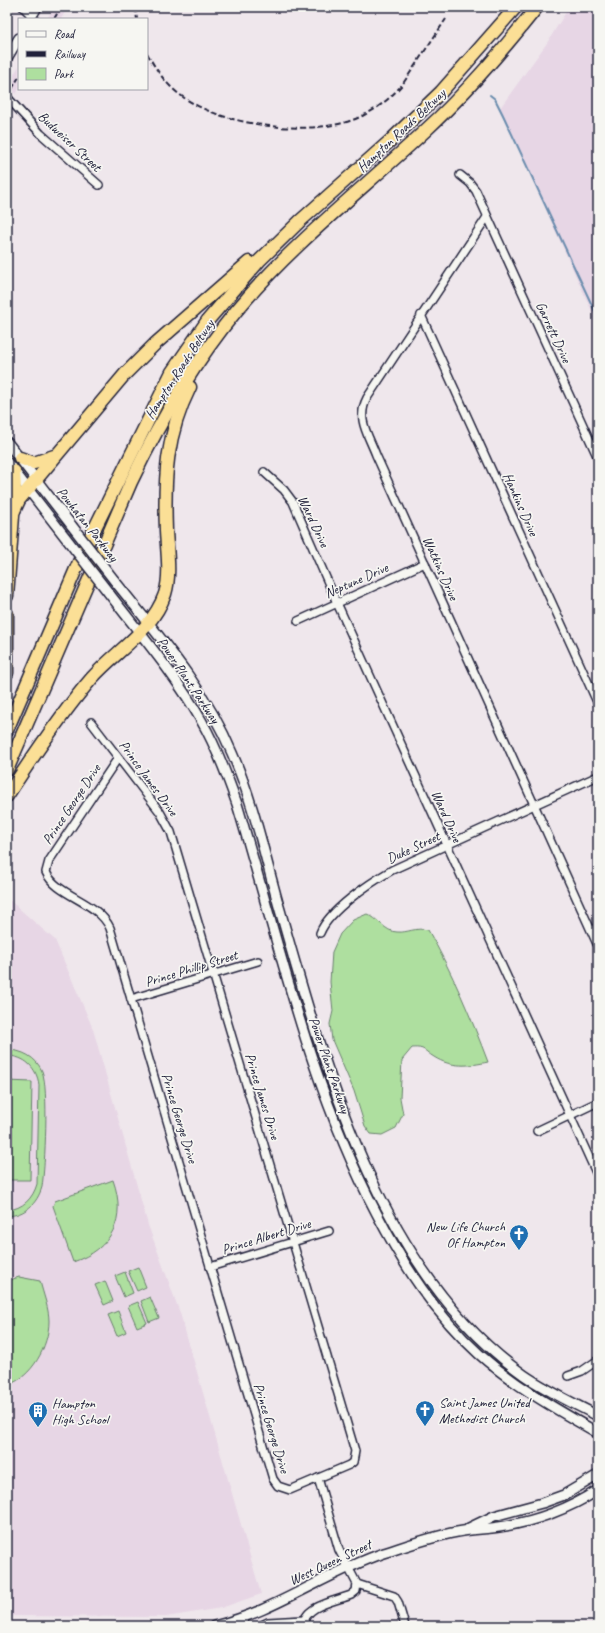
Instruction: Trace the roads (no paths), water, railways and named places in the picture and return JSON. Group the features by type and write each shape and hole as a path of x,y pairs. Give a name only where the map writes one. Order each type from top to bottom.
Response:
{"highway":[{"name":"Hampton Roads Beltway","path":"7,730 85,548 172,372 208,320 230,293 300,221 416,116 464,67 516,7"},
{"name":"Hampton Roads Beltway","path":"7,770 149,446 178,393 219,333 257,287 295,249 444,112 490,63 537,7"},
{"path":"13,513 15,506 56,455 125,374 155,344 242,268 300,221"},
{"path":"7,796 82,691 108,663 140,634 164,595 167,583 165,483 172,433 183,401 219,333"},
{"path":"20,458 34,463 56,455"},
{"path":"7,596 13,513 11,467"},
{"path":"7,614 7,673"}],"main road":[{"path":"31,17 37,7"},
{"path":"7,58 18,40"},
{"name":"Powhatan Parkway","path":"7,442 148,623"},
{"name":"Powhatan Parkway","path":"11,467 140,634"},
{"name":"Power Plant Parkway","path":"148,623 199,692 232,753 248,796 321,1051 362,1158 404,1240 440,1294 487,1345 522,1374 542,1387 598,1416"},
{"name":"Power Plant Parkway","path":"140,634 189,700 204,726 221,761 237,804 317,1076 355,1172 393,1245 431,1302 478,1353 514,1383 533,1396 598,1432"},
{"name":"West Queen Street","path":"462,1531 494,1516 536,1505 564,1495 598,1475"},
{"name":"West Queen Street","path":"214,1626 244,1622 348,1567 383,1553 462,1531 500,1527 540,1516 568,1506 598,1490"}],"street":[{"path":"23,7 31,17"},
{"name":"Budweiser Street","path":"7,97 41,134 99,185"},
{"name":"Garrett Drive","path":"460,175 473,186 598,458"},
{"name":"Watkins Drive","path":"487,217 421,315 362,408 362,418 376,455 598,946"},
{"name":"Hankins Drive","path":"421,315 598,704"},
{"name":"Ward Drive","path":"264,472 284,490 293,502 446,846 598,1177"},
{"name":"Neptune Drive","path":"298,621 425,563"},
{"name":"Prince James Drive","path":"91,722 168,824 214,975 355,1451 355,1457 349,1466 318,1478"},
{"name":"Prince George Drive","path":"118,758 49,861 46,872 53,882 98,912 108,923 275,1483 282,1489 290,1490 318,1478"},
{"name":"Duke Street","path":"320,933 328,919 370,883 392,870 598,776"},
{"name":"Prince Phillip Street","path":"131,999 258,961"},
{"path":"537,1131 598,1102"},
{"name":"Prince Albert Drive","path":"210,1267 329,1231"},
{"path":"568,1376 582,1371 598,1360"},
{"path":"318,1478 339,1550 357,1584 394,1596 398,1602 405,1626"},
{"path":"260,1626 268,1622 303,1623 307,1613 312,1610 354,1594 357,1584"}],"waterway":[{"path":"490,95 495,99 503,115 598,318"}],"railway":[{"path":"55,18 61,7"},
{"path":"135,7 137,18"},
{"path":"148,55 167,83 177,93 201,107 222,116 272,126 298,128 322,127 345,122 364,115 380,106 402,85 446,19"},
{"path":"7,97 18,79"}],"place":[{"name":"New Life Church Of Hampton","path":"519,1251"},
{"name":"Saint James United Methodist Church","path":"425,1427"},
{"name":"Hampton High School","path":"38,1428"}]}
